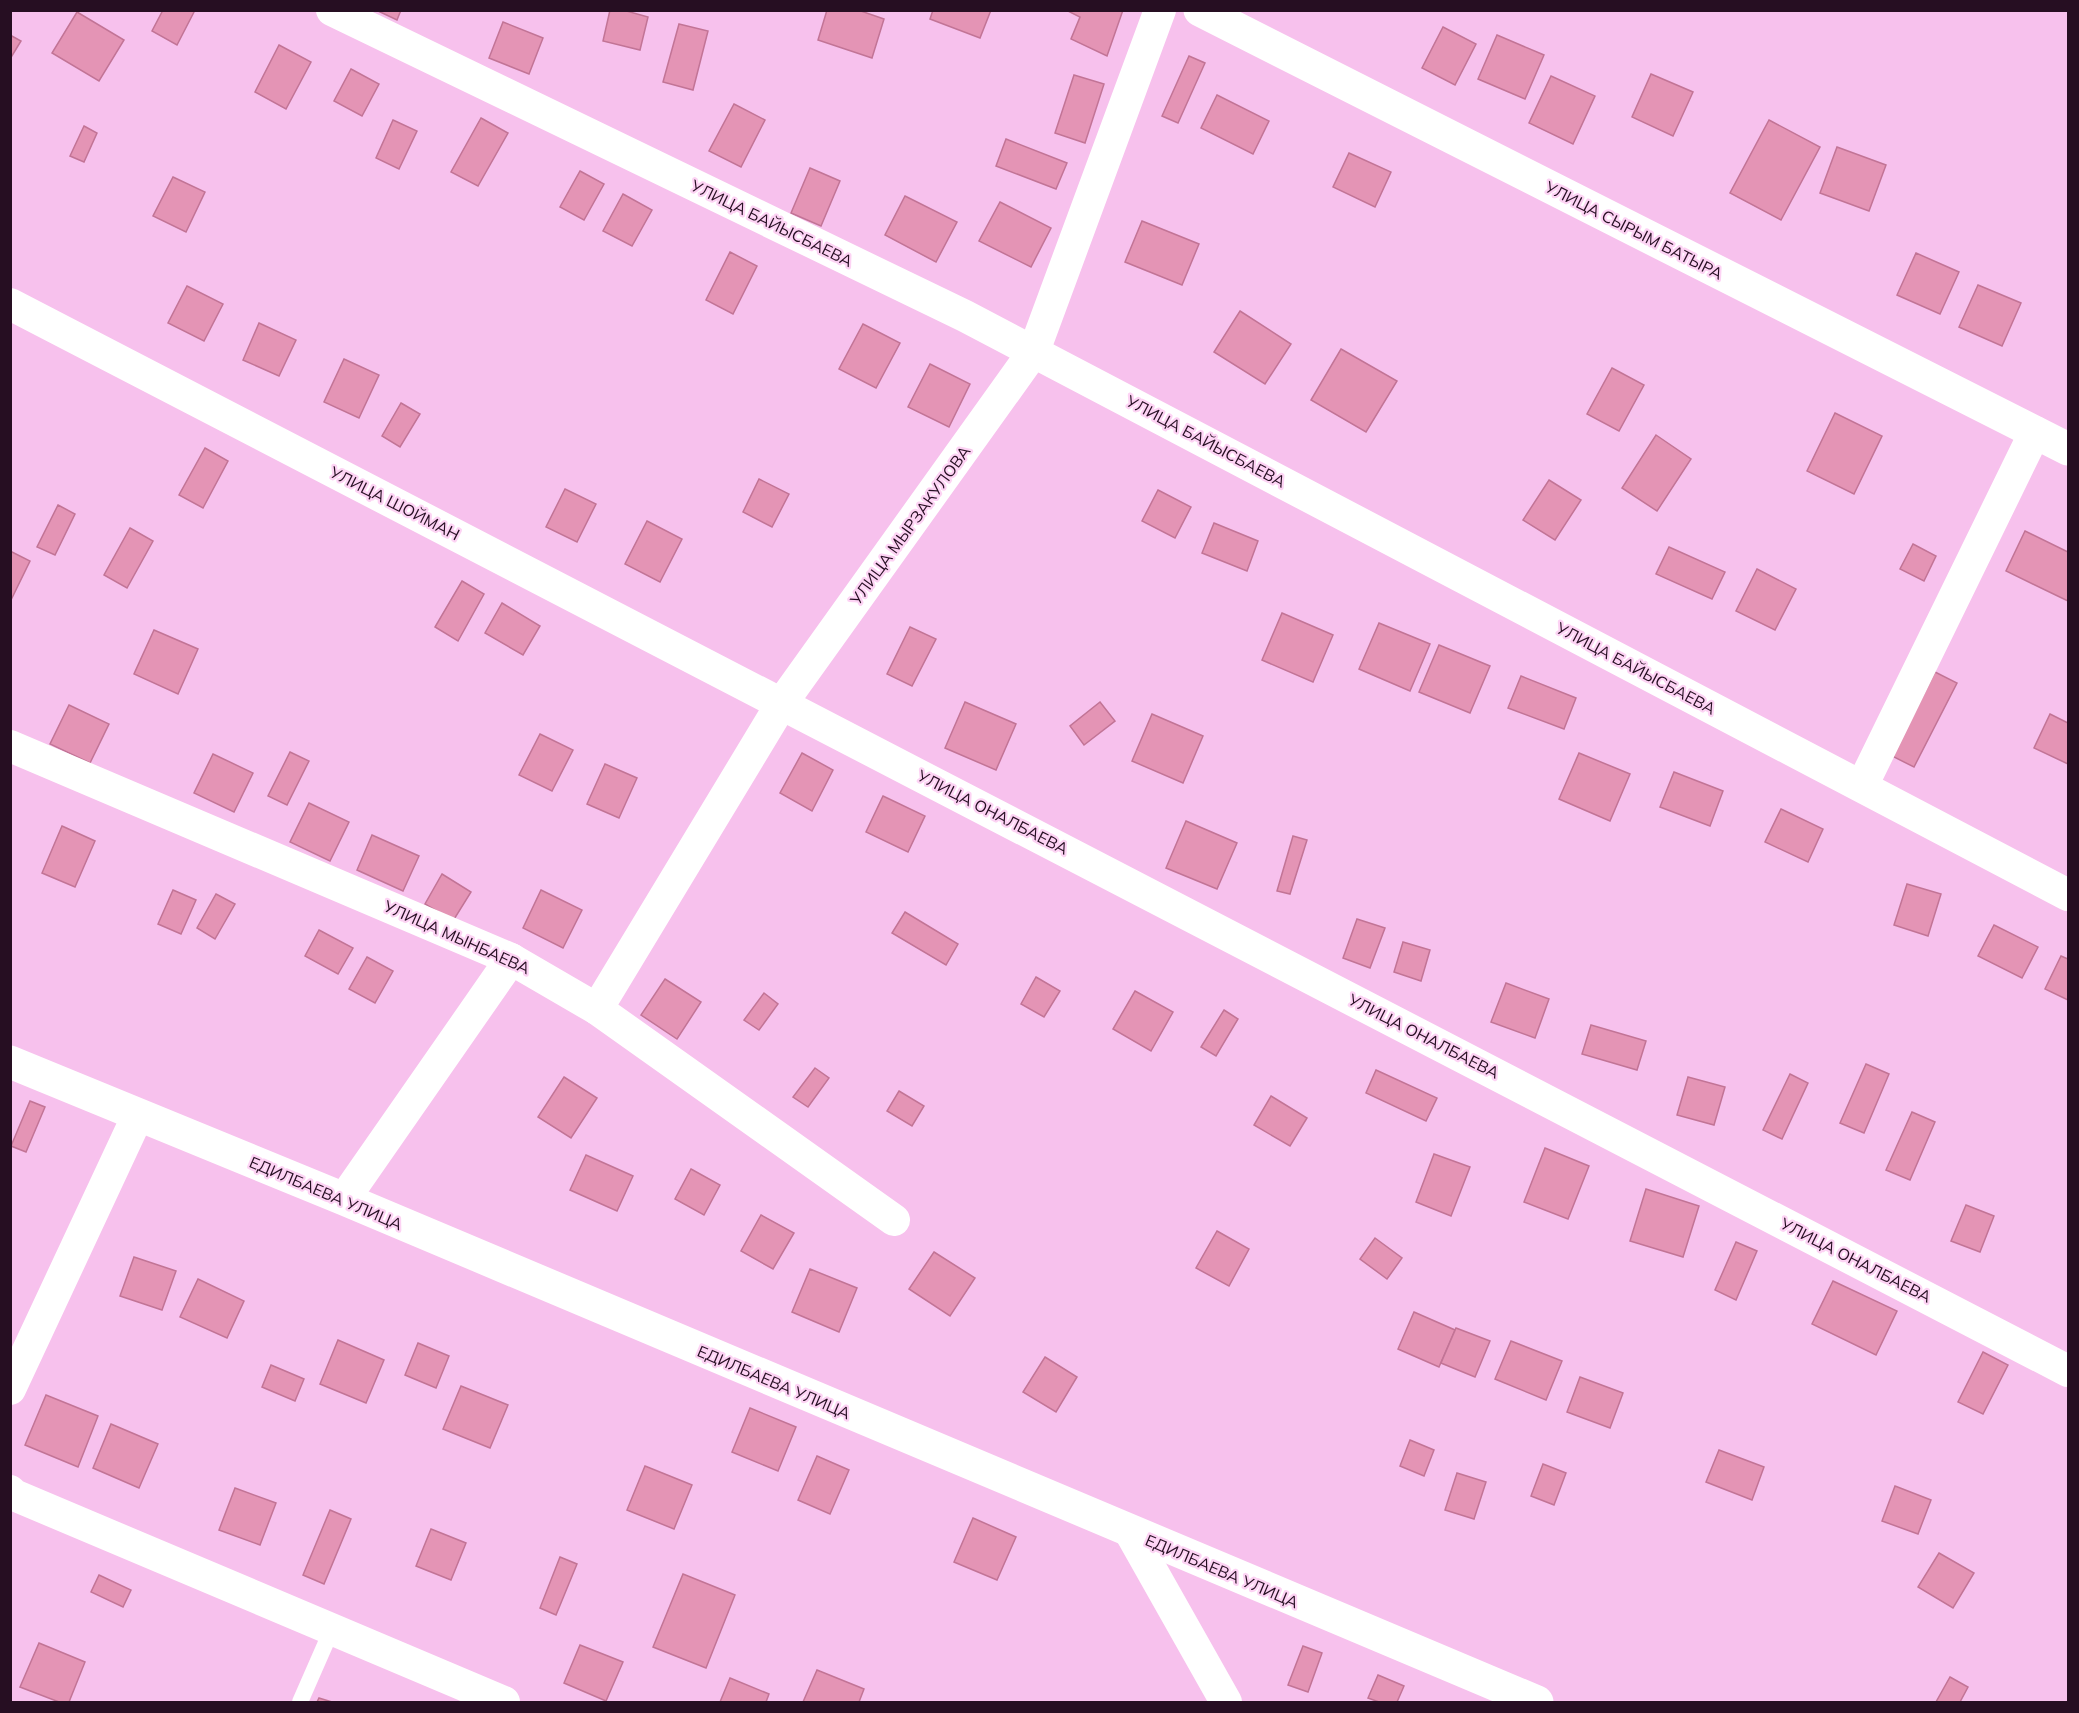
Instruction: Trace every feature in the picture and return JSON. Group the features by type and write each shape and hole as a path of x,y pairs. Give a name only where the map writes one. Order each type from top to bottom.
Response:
{"street":[{"name":"УЛИЦА БАЙЫСБАЕВА","path":"332,10 1034,351 2068,895"},
{"name":"УЛИЦА МЫРЗАКУЛОВА","path":"597,1009 781,702 1034,351 1160,10"},
{"name":"УЛИЦА СЫРЫМ БАТЫРА","path":"1200,10 2068,449"},
{"name":"УЛИЦА ШОЙМАН","path":"10,303 781,702"},
{"path":"1862,786 2035,432"},
{"name":"УЛИЦА ОНАЛБАЕВА","path":"781,702 2068,1371"},
{"name":"УЛИЦА МЫНБАЕВА","path":"10,746 511,958 597,1009 894,1220"},
{"path":"344,1199 511,958"},
{"name":"ЕДИЛБАЕВА УЛИЦА","path":"10,1062 344,1199 1537,1702"},
{"path":"10,1389 138,1115"},
{"path":"10,1491 14,1495 504,1702"},
{"path":"1130,1532 1226,1702"}],"lane":[{"path":"300,1702 332,1629"}],"building":[{"path":"163,10 195,10 177,45 152,31"},
{"path":"376,10 401,10 397,20"},
{"path":"610,10 623,10 648,17 640,50 603,41"},
{"path":"827,10 858,10 884,19 872,58 818,40"},
{"path":"933,10 991,10 980,38 930,19"},
{"path":"1066,10 1123,10 1107,56 1071,39 1080,17"},
{"path":"77,12 124,40 99,81 52,53"},
{"path":"503,22 543,38 529,74 489,58"},
{"path":"679,24 708,31 693,90 663,82"},
{"path":"1443,27 1476,44 1455,85 1422,68"},
{"path":"10,35 21,41 10,59"},
{"path":"1497,35 1544,55 1525,99 1478,79"},
{"path":"279,45 311,62 286,109 255,92"},
{"path":"1189,56 1205,63 1178,123 1162,116"},
{"path":"351,69 379,84 362,116 334,101"},
{"path":"1651,74 1693,92 1673,136 1632,117"},
{"path":"1074,75 1104,84 1085,143 1055,133"},
{"path":"1551,76 1595,96 1573,144 1529,123"},
{"path":"1217,95 1269,121 1253,154 1201,128"},
{"path":"734,104 765,120 741,167 709,151"},
{"path":"481,118 508,133 478,186 451,172"},
{"path":"393,120 417,131 399,169 376,158"},
{"path":"1769,120 1820,147 1781,220 1730,193"},
{"path":"84,126 97,133 84,162 70,156"},
{"path":"1006,139 1067,163 1056,189 996,166"},
{"path":"1837,147 1886,165 1869,211 1820,193"},
{"path":"1349,153 1391,172 1375,207 1333,187"},
{"path":"810,168 840,181 821,226 791,213"},
{"path":"580,171 604,184 584,220 560,207"},
{"path":"173,177 205,192 186,232 153,216"},
{"path":"623,194 652,210 632,246 603,231"},
{"path":"905,196 957,222 936,262 885,235"},
{"path":"1000,202 1051,228 1031,267 979,241"},
{"path":"1142,221 1199,244 1182,285 1125,262"},
{"path":"730,252 757,266 733,314 706,300"},
{"path":"1916,253 1959,272 1940,314 1897,295"},
{"path":"1978,285 2021,303 2002,346 1959,327"},
{"path":"187,286 223,304 204,341 168,323"},
{"path":"1240,311 1291,344 1265,384 1214,352"},
{"path":"259,323 296,340 279,376 243,360"},
{"path":"863,324 900,343 876,388 839,369"},
{"path":"1341,349 1397,381 1366,432 1311,400"},
{"path":"344,359 379,375 359,418 324,402"},
{"path":"930,364 970,384 949,427 908,407"},
{"path":"1612,368 1644,385 1619,431 1587,414"},
{"path":"401,403 420,414 400,447 382,436"},
{"path":"1835,413 1882,436 1854,494 1807,471"},
{"path":"1656,435 1691,459 1657,511 1622,488"},
{"path":"205,448 228,461 203,508 179,495"},
{"path":"759,479 789,494 772,527 743,512"},
{"path":"1549,480 1581,500 1555,540 1523,520"},
{"path":"565,489 596,504 577,542 546,527"},
{"path":"1158,490 1191,507 1175,538 1142,521"},
{"path":"58,505 75,514 55,555 37,547"},
{"path":"647,521 682,539 660,582 625,564"},
{"path":"1214,523 1258,541 1247,571 1202,553"},
{"path":"130,528 153,541 127,588 104,575"},
{"path":"2025,531 2068,552 2068,601 2006,571"},
{"path":"1913,544 1936,556 1924,581 1900,569"},
{"path":"1669,547 1725,572 1712,599 1656,574"},
{"path":"10,551 30,561 11,600 10,599"},
{"path":"1757,569 1796,589 1775,630 1736,611"},
{"path":"462,581 484,594 458,641 435,627"},
{"path":"502,603 540,626 523,655 485,633"},
{"path":"1282,613 1333,635 1313,682 1262,660"},
{"path":"1379,623 1430,644 1410,691 1359,669"},
{"path":"910,627 936,639 912,686 887,674"},
{"path":"154,630 198,649 178,694 134,674"},
{"path":"1439,645 1490,666 1470,713 1419,692"},
{"path":"1935,672 1957,683 1914,767 1892,756"},
{"path":"1521,676 1576,698 1564,729 1508,708"},
{"path":"965,702 1016,724 996,770 945,748"},
{"path":"1100,702 1115,721 1084,745 1070,726"},
{"path":"69,705 109,724 90,763 50,744"},
{"path":"1152,714 1203,736 1183,783 1132,761"},
{"path":"2050,714 2068,723 2068,764 2034,748"},
{"path":"540,734 573,750 552,791 519,775"},
{"path":"290,752 309,761 287,805 268,796"},
{"path":"802,753 833,770 812,811 780,793"},
{"path":"1579,753 1630,774 1610,821 1559,799"},
{"path":"213,754 253,773 234,812 194,793"},
{"path":"605,764 637,778 619,818 587,804"},
{"path":"1674,772 1723,791 1710,826 1660,807"},
{"path":"883,796 925,816 908,852 866,832"},
{"path":"309,803 349,822 330,861 290,842"},
{"path":"1781,809 1823,829 1808,862 1765,842"},
{"path":"1186,821 1237,843 1217,889 1166,868"},
{"path":"62,826 95,841 75,887 42,873"},
{"path":"372,835 419,856 403,891 357,870"},
{"path":"1293,836 1307,840 1290,894 1277,891"},
{"path":"442,874 471,892 453,921 425,904"},
{"path":"1907,884 1941,894 1928,936 1894,925"},
{"path":"173,890 196,900 181,934 158,924"},
{"path":"541,890 582,910 563,948 523,928"},
{"path":"216,894 235,904 215,939 197,928"},
{"path":"905,912 958,944 946,965 892,933"},
{"path":"1357,919 1385,928 1370,968 1343,958"},
{"path":"1994,925 2038,947 2022,978 1978,956"},
{"path":"319,930 353,948 338,974 305,956"},
{"path":"1403,942 1430,950 1421,981 1394,972"},
{"path":"2061,956 2068,959 2068,1000 2045,989"},
{"path":"367,957 393,971 375,1003 349,989"},
{"path":"1036,977 1060,991 1044,1017 1021,1004"},
{"path":"665,979 701,1002 677,1039 641,1015"},
{"path":"1506,983 1549,999 1535,1038 1491,1022"},
{"path":"1135,991 1173,1012 1151,1051 1113,1029"},
{"path":"764,993 778,1004 759,1030 744,1020"},
{"path":"1224,1010 1238,1019 1216,1056 1201,1047"},
{"path":"1591,1025 1646,1041 1637,1070 1582,1054"},
{"path":"1866,1064 1889,1074 1864,1133 1840,1123"},
{"path":"815,1068 829,1078 808,1107 793,1097"},
{"path":"1376,1070 1437,1098 1426,1121 1366,1093"},
{"path":"1790,1074 1808,1083 1782,1139 1763,1130"},
{"path":"564,1077 597,1098 571,1138 538,1117"},
{"path":"1688,1077 1725,1087 1714,1125 1677,1115"},
{"path":"899,1091 924,1106 912,1126 887,1111"},
{"path":"1271,1096 1307,1118 1290,1146 1254,1125"},
{"path":"30,1101 45,1107 26,1152 11,1146"},
{"path":"1912,1112 1935,1122 1910,1180 1886,1170"},
{"path":"1545,1148 1589,1166 1568,1219 1524,1202"},
{"path":"1434,1154 1470,1167 1451,1216 1416,1202"},
{"path":"586,1155 633,1176 617,1211 570,1190"},
{"path":"691,1169 720,1185 704,1215 675,1199"},
{"path":"1646,1189 1699,1206 1683,1257 1630,1241"},
{"path":"1966,1205 1994,1216 1980,1252 1951,1241"},
{"path":"761,1215 794,1233 773,1269 741,1251"},
{"path":"1217,1231 1249,1249 1229,1286 1196,1268"},
{"path":"1375,1238 1402,1258 1387,1279 1360,1259"},
{"path":"1736,1242 1757,1251 1736,1300 1715,1290"},
{"path":"934,1252 975,1278 950,1316 909,1289"},
{"path":"134,1257 176,1271 162,1310 120,1296"},
{"path":"810,1269 857,1288 839,1332 792,1312"},
{"path":"198,1279 244,1301 227,1338 180,1317"},
{"path":"1833,1281 1897,1311 1876,1355 1812,1324"},
{"path":"1414,1312 1455,1330 1439,1367 1398,1349"},
{"path":"1456,1328 1490,1341 1475,1377 1441,1363"},
{"path":"338,1340 384,1360 366,1403 320,1384"},
{"path":"1511,1341 1562,1361 1546,1400 1495,1379"},
{"path":"418,1343 449,1356 436,1388 405,1375"},
{"path":"1983,1352 2008,1365 1983,1414 1958,1402"},
{"path":"1045,1357 1077,1377 1056,1412 1023,1392"},
{"path":"271,1365 304,1379 295,1401 262,1387"},
{"path":"1580,1377 1623,1393 1610,1428 1567,1412"},
{"path":"461,1386 508,1405 490,1448 443,1429"},
{"path":"46,1395 98,1416 78,1467 25,1445"},
{"path":"750,1408 796,1427 778,1471 732,1452"},
{"path":"111,1424 158,1444 139,1488 93,1468"},
{"path":"1410,1440 1434,1450 1424,1476 1400,1466"},
{"path":"1719,1450 1764,1467 1752,1500 1706,1482"},
{"path":"817,1456 849,1470 830,1514 798,1500"},
{"path":"1543,1464 1566,1473 1554,1505 1531,1496"},
{"path":"645,1466 692,1485 674,1529 627,1510"},
{"path":"1457,1473 1486,1482 1474,1519 1445,1510"},
{"path":"1895,1486 1931,1500 1918,1534 1882,1521"},
{"path":"235,1488 276,1503 260,1545 219,1530"},
{"path":"330,1510 351,1519 324,1584 303,1575"},
{"path":"973,1518 1016,1537 997,1580 954,1562"},
{"path":"431,1529 466,1543 451,1580 416,1566"},
{"path":"1939,1553 1974,1573 1953,1608 1918,1587"},
{"path":"560,1557 577,1564 556,1615 540,1608"},
{"path":"683,1574 735,1595 706,1668 653,1647"},
{"path":"99,1575 131,1590 123,1607 91,1592"},
{"path":"39,1643 85,1662 69,1702 59,1702 20,1687"},
{"path":"580,1645 623,1662 606,1701 564,1683"},
{"path":"1303,1646 1322,1653 1308,1692 1288,1685"},
{"path":"817,1670 864,1689 859,1702 803,1702"},
{"path":"1378,1675 1404,1686 1397,1702 1379,1702 1368,1698"},
{"path":"1950,1677 1968,1687 1960,1702 1936,1702"},
{"path":"730,1678 769,1694 766,1702 720,1702"},
{"path":"319,1698 332,1702 317,1702"}]}
